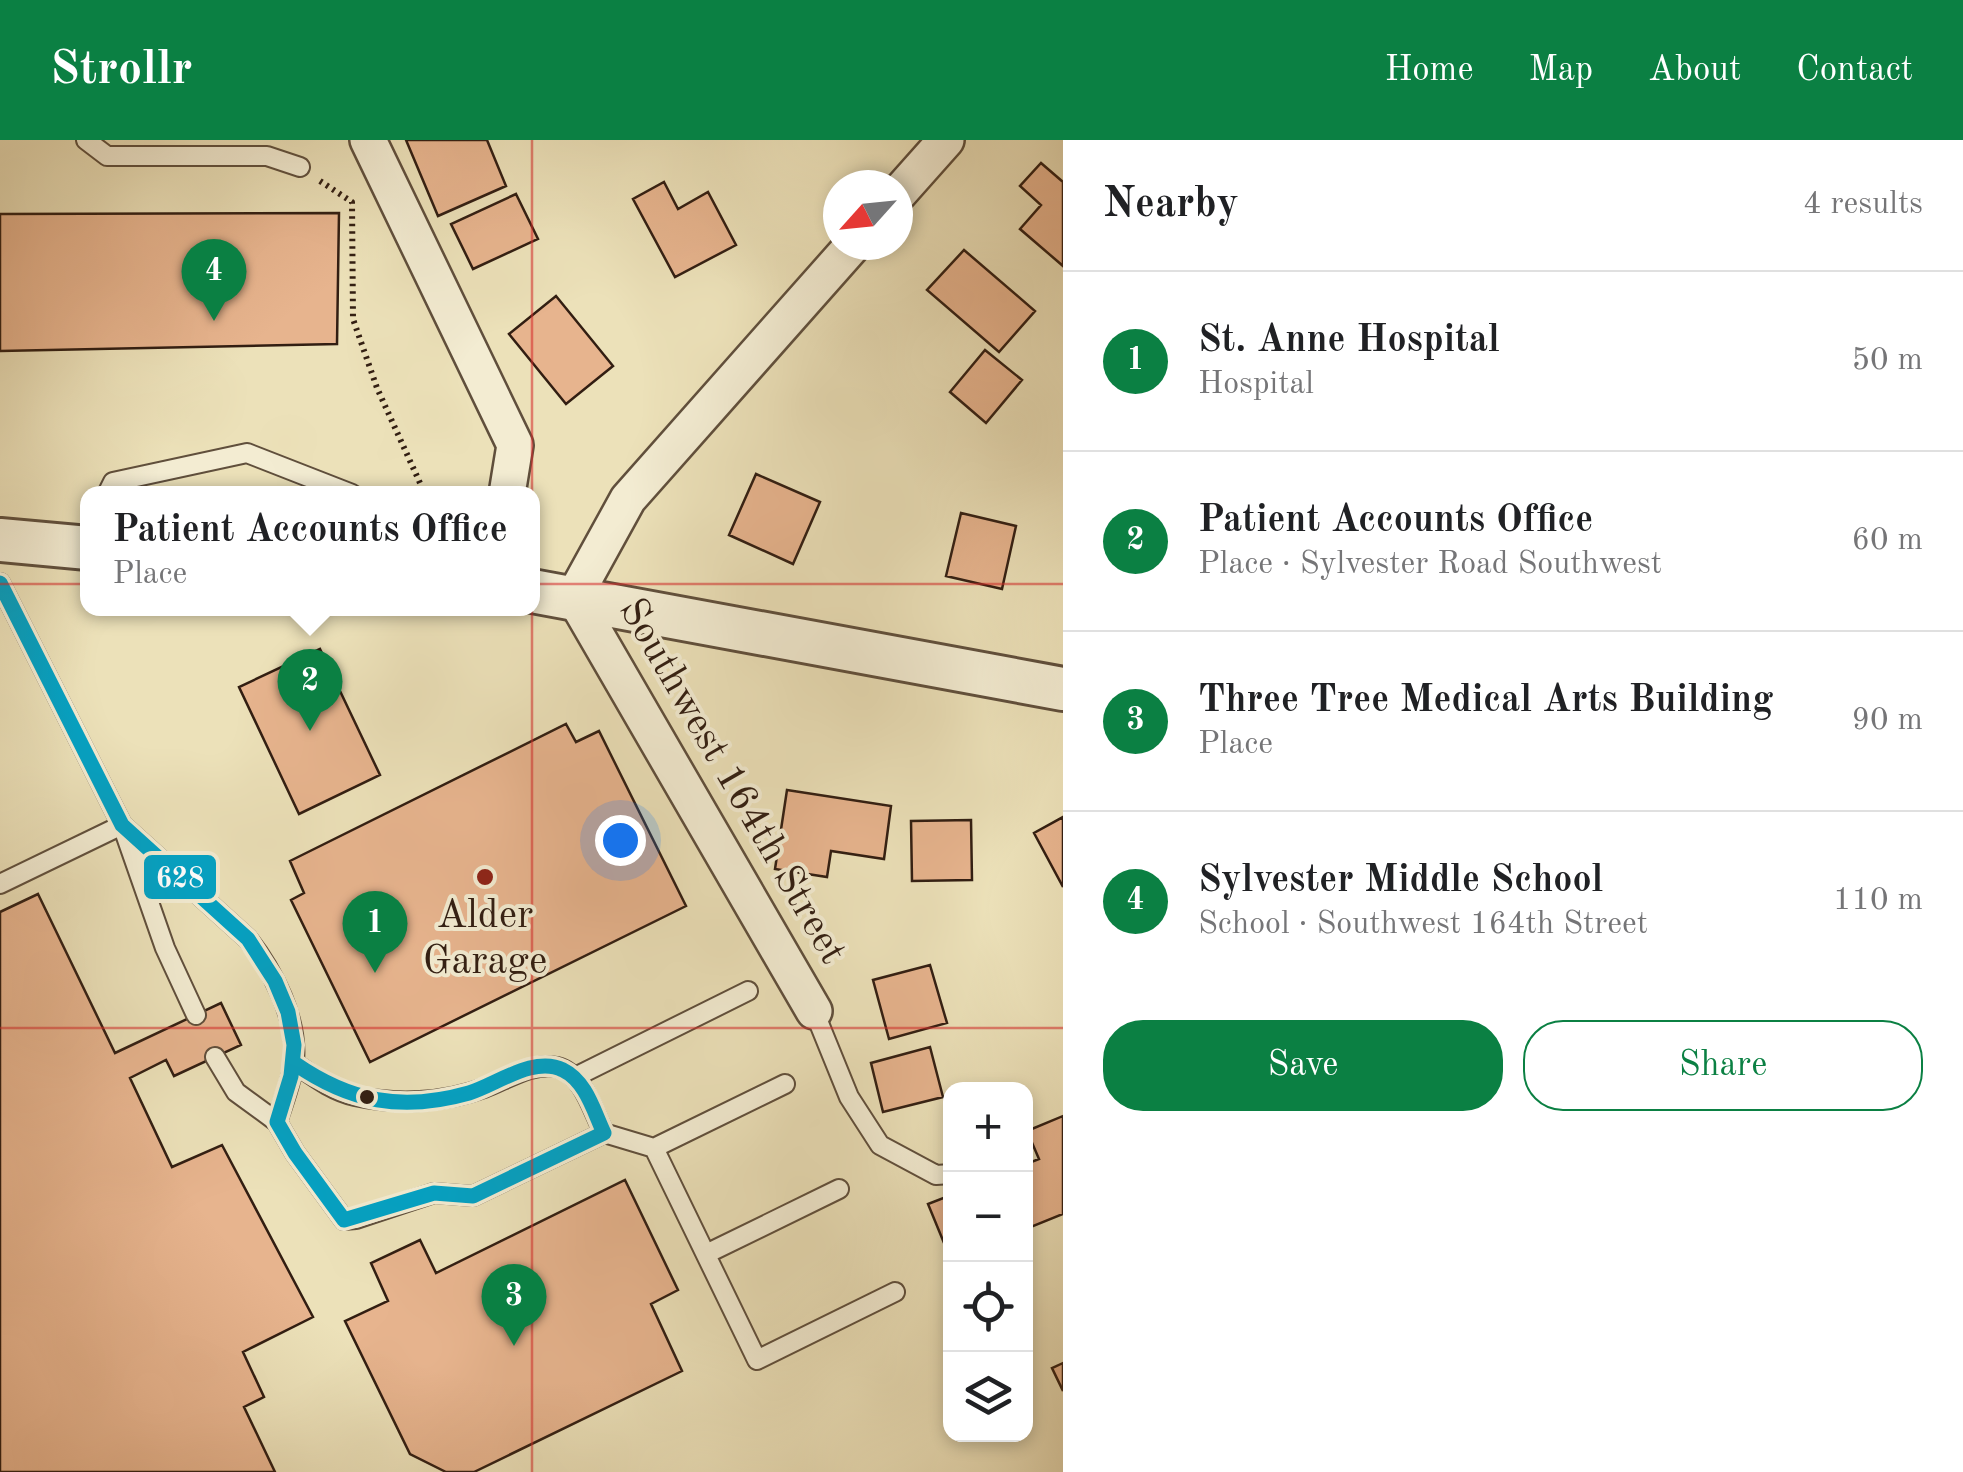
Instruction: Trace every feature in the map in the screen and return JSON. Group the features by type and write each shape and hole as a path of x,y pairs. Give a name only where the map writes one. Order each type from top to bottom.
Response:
{"street":[{"path":"368,140 515,445 508,486"},
{"path":"913,177 946,140"},
{"path":"574,597 628,499 840,260"},
{"path":"0,540 80,543"},
{"path":"540,592 1057,680"},
{"name":"Southwest 164th Street","path":"574,597 814,1011"}],"lane":[{"path":"86,140 108,156 267,156 300,167"},
{"path":"111,486 113,482 248,453 332,486"},
{"path":"0,583 122,826 165,948 196,1015"},
{"path":"0,884 122,826"},
{"path":"122,826 248,938 265,961 288,1016 294,1063 277,1122"},
{"path":"575,1077 748,990"},
{"path":"814,1011 849,1098 880,1145 936,1175 943,1174"},
{"path":"214,1057 236,1092 277,1122 294,1153 344,1220 356,1220 434,1194 473,1196 604,1134 654,1148 785,1084"},
{"path":"294,1063 330,1087 354,1096 420,1101 480,1090 536,1067 558,1067 575,1077 604,1134"},
{"path":"654,1148 757,1360 895,1292"},
{"path":"706,1254 838,1189"}],"path":[{"path":"300,167 352,202 353,319 377,388 421,486"}],"building":[{"path":"406,140 487,140 506,186 438,216"},
{"path":"1041,163 1063,182 1063,266 1020,229 1041,205 1020,186"},
{"path":"664,182 678,209 708,192 736,245 675,277 633,199"},
{"path":"516,194 538,239 473,269 451,224"},
{"path":"339,213 337,344 0,351 0,214"},
{"path":"964,250 1035,311 999,352 927,290"},
{"path":"556,296 613,366 566,404 509,334"},
{"path":"985,350 1022,380 986,423 950,392"},
{"path":"756,474 820,502 793,564 729,535"},
{"path":"961,513 1016,526 1002,589 946,576"},
{"path":"320,649 380,775 299,814 239,687"},
{"name":"Alder Garage","path":"566,724 576,742 599,731 686,906 370,1062 291,900 304,893 290,861"},
{"path":"787,790 891,806 884,859 831,851 827,877 775,869"},
{"path":"1063,817 1063,887 1034,833"},
{"path":"971,820 972,880 912,881 911,821"},
{"path":"38,894 115,1053 221,1003 241,1045 174,1076 166,1060 130,1078 172,1167 222,1145 313,1317 243,1352 264,1397 244,1407 275,1472 0,1472 0,912"},
{"path":"930,965 947,1023 889,1039 873,980"},
{"path":"930,1047 943,1097 883,1112 871,1063"},
{"path":"1063,1116 1063,1214 1033,1226 1033,1161 1039,1159 1033,1145 1033,1128"},
{"path":"625,1180 678,1290 651,1304 682,1371 474,1472 446,1472 410,1454 345,1321 388,1301 371,1263 420,1240 436,1273"},
{"path":"943,1198 943,1241 928,1204"},
{"path":"1063,1363 1063,1391 1052,1368"}],"transit line":[{"name":"628","path":"0,583 122,825 248,939 275,981 288,1012 294,1045 291,1076 277,1122 344,1220 434,1193 473,1196 604,1133 578,1082 552,1066 515,1073 445,1099 399,1102 356,1095 294,1063"}],"place":[{"name":"Sylvester Middle School","path":"214,321"},
{"name":"Patient Accounts Office","path":"310,731"},
{"name":"Alder Garage","path":"485,877"},
{"name":"St. Anne Hospital","path":"375,973"},
{"name":"Three Tree Medical Arts Building","path":"514,1346"}]}
